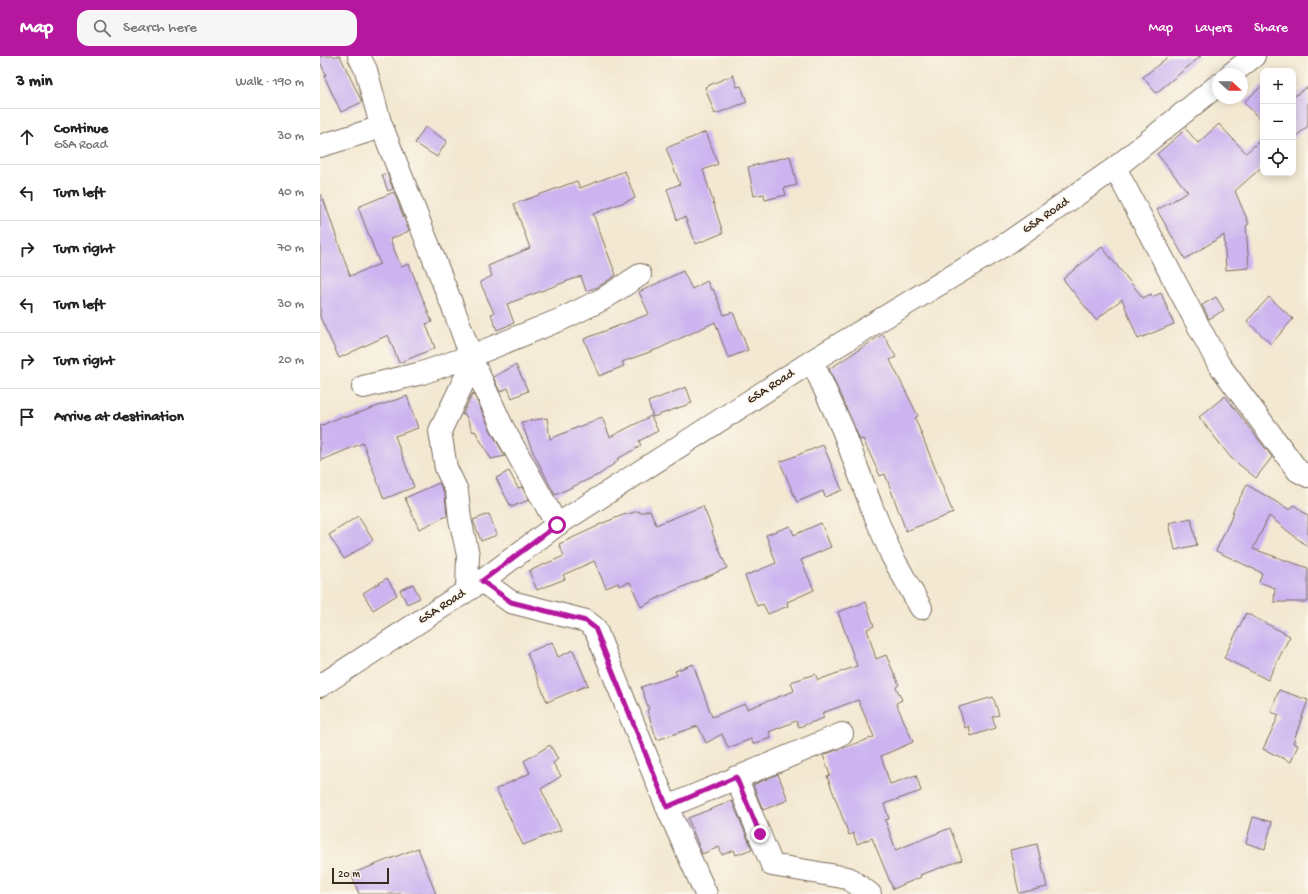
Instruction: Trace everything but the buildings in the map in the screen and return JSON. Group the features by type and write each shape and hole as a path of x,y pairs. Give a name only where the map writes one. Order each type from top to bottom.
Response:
{"street":[{"path":"358,56 366,70 382,127 472,359 502,426 557,525"},
{"path":"1239,68 1254,56"},
{"name":"GSA Road","path":"320,686 475,586 557,525 812,361 1009,242 1115,168 1212,90"},
{"path":"320,146 382,127"},
{"path":"1115,168 1218,363 1298,471 1308,476"},
{"path":"363,387 472,359 562,320 603,299 640,275"},
{"path":"472,359 440,431 446,468 457,491 460,519 475,586 511,602 586,621 595,628 667,807 706,894"},
{"path":"812,361 843,430 889,549 921,608"},
{"path":"667,807 842,734"},
{"path":"736,777 772,865 848,878 870,894"}],"route":[{"path":"557,525 482,581 511,602 586,621 595,628 667,807 736,777 760,834"}]}
